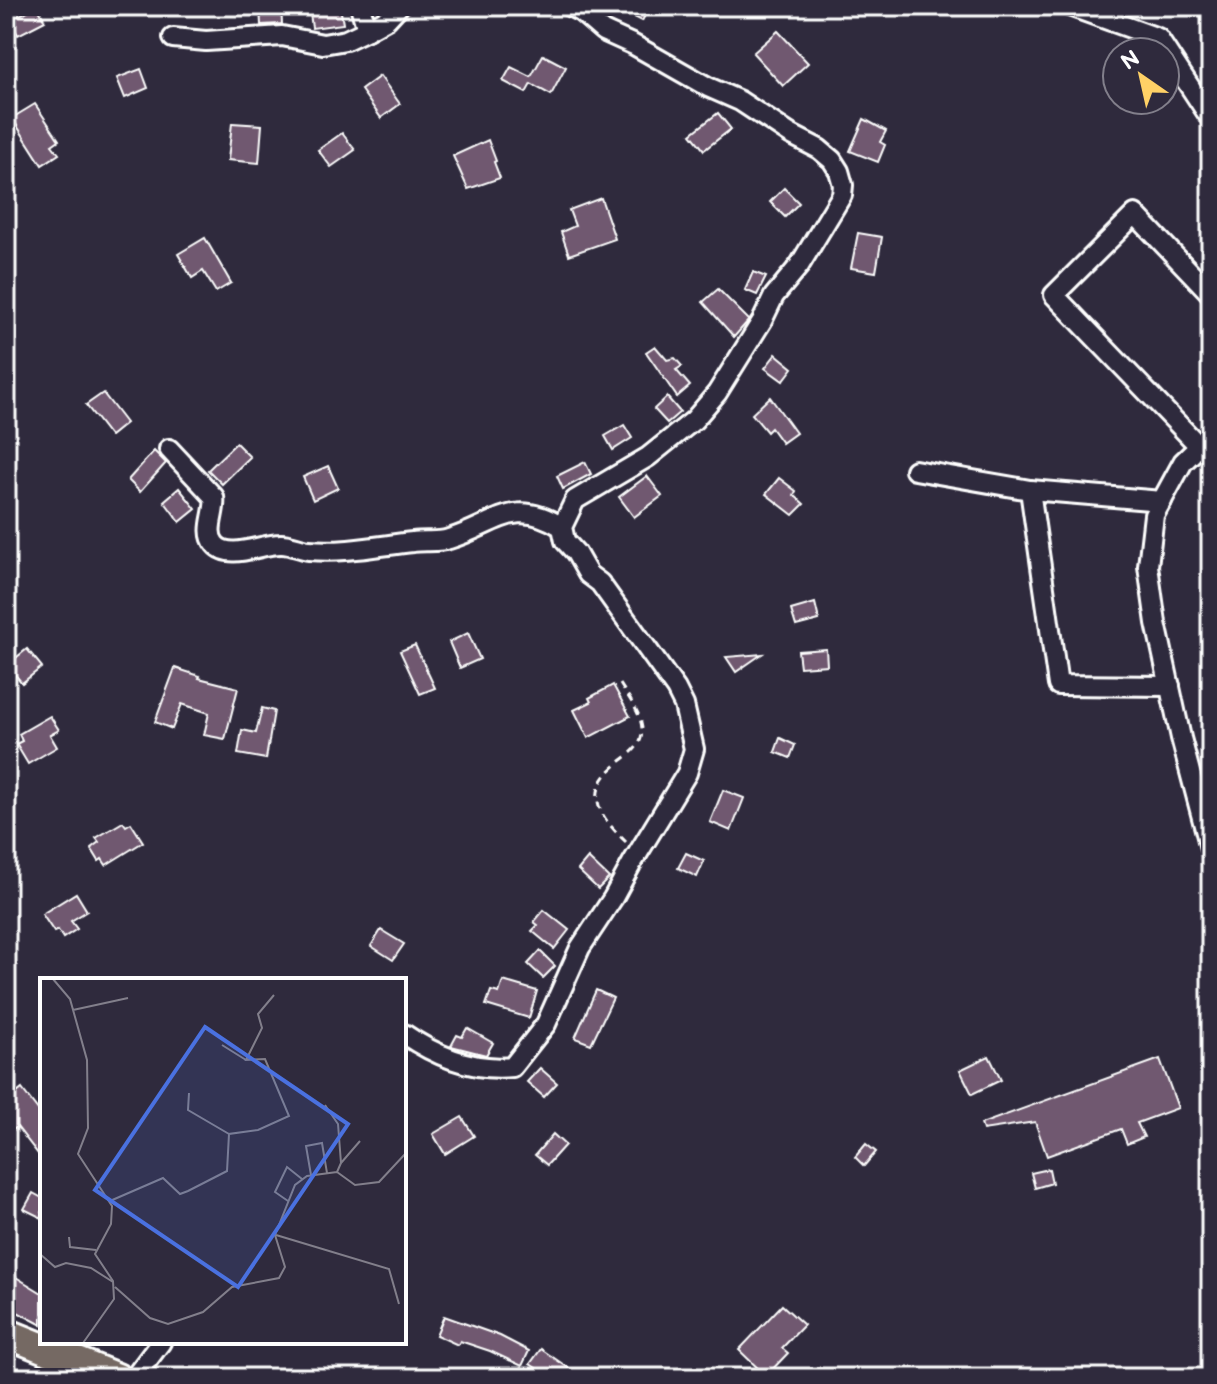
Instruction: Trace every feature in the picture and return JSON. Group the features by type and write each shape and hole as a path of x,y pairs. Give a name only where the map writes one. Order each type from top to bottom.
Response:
{"main road":[{"path":"6,1333 117,1378"}],"street":[{"path":"360,6 367,30"},
{"path":"173,38 206,41 282,36 323,44 346,40 367,30 387,19 399,6"},
{"path":"406,1035 429,1049 466,1064 494,1069 512,1067 546,1024 580,948 687,773 694,749 692,732 676,689 600,583 588,574 565,541 562,527 575,500 648,457 694,420 717,393 774,296 799,266 842,195 843,185 832,160 819,149 740,101 603,31 569,6"},
{"path":"1069,6 1158,38 1211,119"},
{"path":"1211,294 1135,214 1054,295 1205,441 1183,462 1154,515 1148,566 1170,686 1211,852"},
{"path":"169,449 214,497 216,506 211,535 216,545 228,552 283,543 309,550 342,551 446,541 513,513 537,513 562,527"},
{"path":"915,470 1030,490 1162,501"},
{"path":"1030,490 1058,685 1170,686"},
{"path":"134,1378 160,1344"}],"path":[{"path":"620,684 641,723 642,734 634,752 615,765 599,785 598,806 610,827 640,850"}],"building":[{"path":"37,6 45,21 18,35 10,20"},
{"path":"260,6 281,6 282,24 261,25"},
{"path":"309,6 340,6 343,24 312,28"},
{"path":"613,6 650,6 642,21"},
{"path":"778,31 808,63 783,86 753,53"},
{"path":"543,55 566,67 551,95 531,84 526,93 503,81 511,67 531,77"},
{"path":"141,69 148,88 125,98 117,78"},
{"path":"380,76 400,104 381,118 361,90"},
{"path":"35,104 59,140 52,145 59,154 42,165 12,118"},
{"path":"718,113 731,129 704,150 691,134"},
{"path":"864,119 886,131 880,142 885,145 878,162 850,151"},
{"path":"232,123 262,125 259,163 228,160"},
{"path":"342,133 355,150 331,167 318,150"},
{"path":"488,140 500,178 468,189 453,156"},
{"path":"784,188 799,203 785,217 770,202"},
{"path":"601,198 615,239 569,255 561,232 575,226 569,210"},
{"path":"858,233 882,237 876,272 851,268"},
{"path":"205,238 231,283 216,292 203,271 192,278 178,254"},
{"path":"753,272 766,277 757,295 745,290"},
{"path":"718,289 749,320 734,337 703,302"},
{"path":"655,346 667,360 675,358 682,366 676,370 690,386 677,397 646,352"},
{"path":"776,354 793,368 783,381 765,368"},
{"path":"103,393 126,423 110,436 86,405"},
{"path":"667,397 680,412 667,423 654,409"},
{"path":"770,397 796,433 782,443 771,428 767,432 752,414"},
{"path":"624,425 632,438 613,450 605,436"},
{"path":"236,443 250,457 222,484 208,470"},
{"path":"154,451 166,463 140,492 128,480"},
{"path":"585,462 591,474 563,489 557,476"},
{"path":"328,466 338,488 313,500 303,477"},
{"path":"647,476 662,496 634,517 619,497"},
{"path":"779,478 796,491 794,495 804,504 793,515 766,494"},
{"path":"179,488 196,509 180,522 164,501"},
{"path":"815,603 819,620 796,626 791,610"},
{"path":"468,633 480,659 460,668 449,642"},
{"path":"415,645 435,688 420,694 400,651"},
{"path":"27,649 42,667 22,683 7,665"},
{"path":"826,649 827,665 800,667 798,651"},
{"path":"762,654 736,672 726,657"},
{"path":"175,668 238,688 225,739 204,735 209,713 182,704 172,729 155,722"},
{"path":"613,685 630,716 588,738 574,710 591,702 589,698"},
{"path":"262,708 274,711 266,759 238,754 242,730 256,733"},
{"path":"50,716 59,730 50,735 57,747 28,764 16,744 22,741 19,734"},
{"path":"780,738 795,745 790,758 775,752"},
{"path":"723,790 744,798 731,831 710,822"},
{"path":"123,822 126,826 131,823 143,842 106,865 102,859 99,861 91,848 99,842 96,838"},
{"path":"686,853 704,861 697,877 678,868"},
{"path":"588,858 609,878 598,889 578,870"},
{"path":"76,893 87,911 71,921 77,929 63,938 58,930 54,932 42,914"},
{"path":"544,910 569,930 554,949 532,931 538,925 534,922"},
{"path":"381,930 404,944 393,960 371,946"},
{"path":"540,951 555,966 543,978 528,964"},
{"path":"503,981 537,991 529,1018 486,1005 491,991 499,993"},
{"path":"596,990 613,998 591,1044 575,1038"},
{"path":"467,1028 493,1043 486,1055 451,1046 457,1035 462,1037"},
{"path":"989,1056 1001,1080 972,1094 960,1070"},
{"path":"1160,1059 1178,1108 1137,1123 1144,1137 1127,1144 1121,1129 1047,1156 1035,1122 983,1130 981,1124"},
{"path":"540,1068 557,1083 544,1097 527,1082"},
{"path":"22,1089 40,1112 40,1156 17,1127 12,1131 6,1124 6,1102"},
{"path":"462,1117 474,1136 445,1154 433,1134"},
{"path":"553,1134 565,1145 547,1165 535,1155"},
{"path":"866,1144 876,1152 864,1166 855,1157"},
{"path":"1049,1169 1052,1183 1035,1188 1031,1173"},
{"path":"33,1193 40,1197 40,1217 24,1209"},
{"path":"6,1271 40,1292 40,1324 6,1306"},
{"path":"782,1305 804,1325 782,1348 788,1353 766,1376 739,1350"},
{"path":"444,1316 500,1336 529,1351 522,1366 490,1351 460,1341 458,1345 436,1335"},
{"path":"541,1349 577,1378 551,1378 530,1364"}]}
